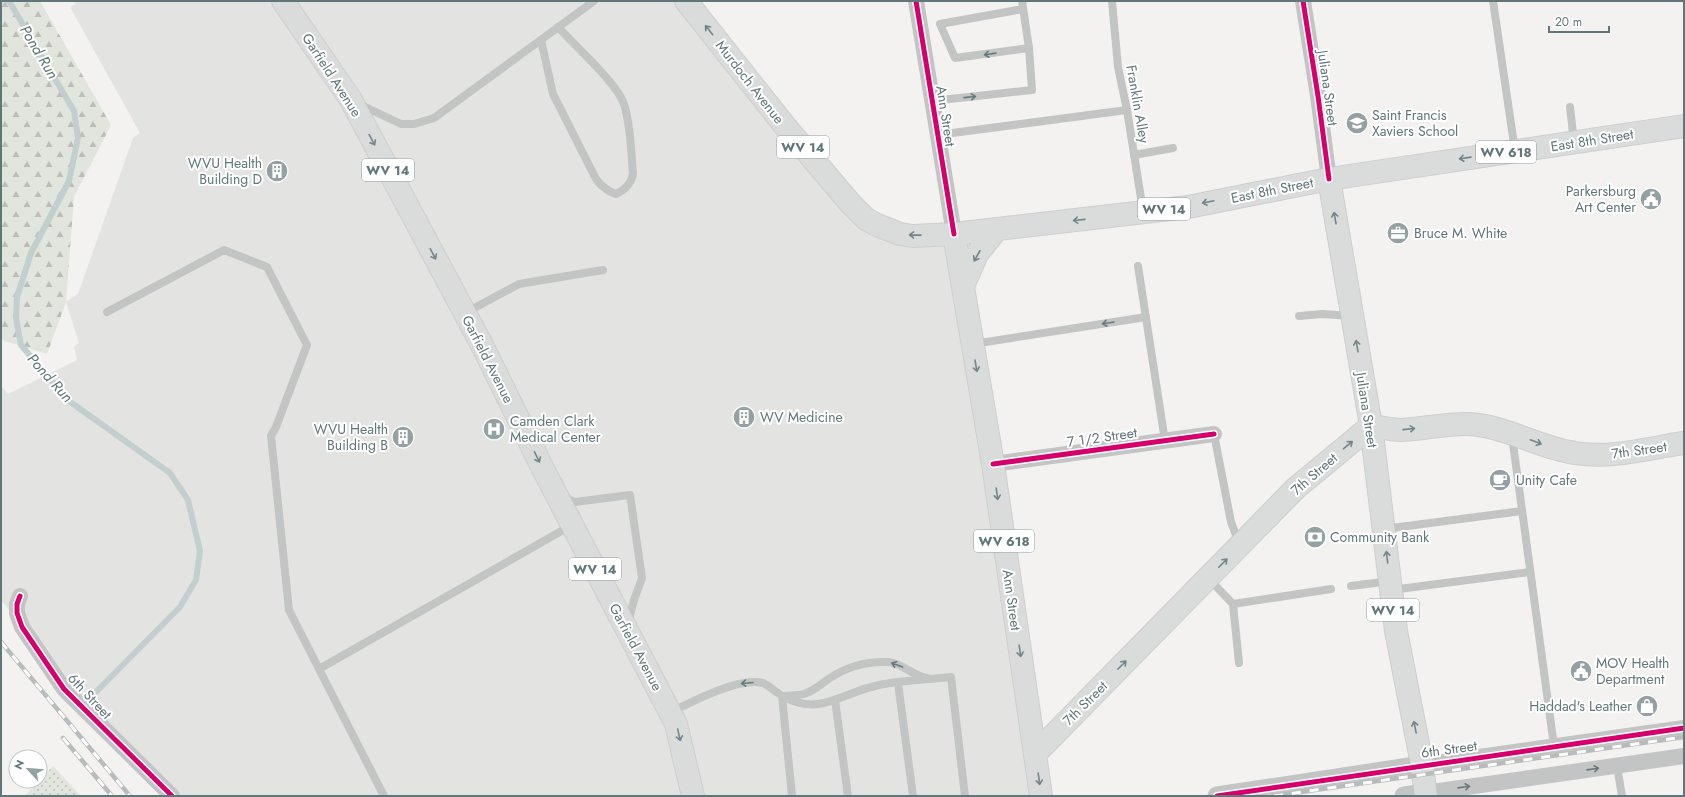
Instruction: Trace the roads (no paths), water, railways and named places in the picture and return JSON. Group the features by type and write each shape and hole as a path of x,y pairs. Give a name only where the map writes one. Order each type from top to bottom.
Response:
{"main road":[{"name":"Garfield Avenue","path":"283,1 351,100 464,313 556,494 671,712 676,724 694,795"},
{"name":"Murdoch Avenue","path":"686,1 785,126 850,203 866,219 900,234 913,236 954,234"},
{"name":"East 8th Street","path":"954,234 1188,207 1329,179 1684,126"},
{"name":"Juliana Street","path":"1329,179 1370,426 1396,631 1422,765 1426,794"},
{"path":"963,286 977,254 996,229"},
{"name":"Ann Street","path":"954,234 993,464 1036,753 1041,796"},
{"name":"7th Street","path":"1036,753 1296,488 1370,426 1399,430 1470,424 1488,426 1553,448 1577,454 1613,455 1684,443"}],"street":[{"name":"Ann Street","path":"916,1 954,234"},
{"name":"Juliana Street","path":"1303,1 1329,179"},
{"name":"7 1/2 Street","path":"993,464 1214,434"},
{"name":"6th Street","path":"20,596 17,604 17,613 22,627 64,689 172,796"},
{"name":"6th Street","path":"1227,795 1422,765 1684,728"},
{"path":"1404,796 1684,756"}],"lane":[{"path":"351,100 402,124 414,124 434,118 594,1"},
{"name":"Franklin Alley","path":"1112,1 1118,67 1127,110 1143,211"},
{"path":"1493,1 1515,151"},
{"path":"932,101 1032,90 1029,48 1022,5 940,24 955,58 1029,48"},
{"path":"541,40 553,94 596,179 601,186 608,191 616,194 622,191 632,181 633,174 629,132 624,104 614,88 603,75 558,27"},
{"path":"1570,107 1575,143"},
{"path":"937,135 1127,110"},
{"path":"1134,155 1173,148"},
{"path":"107,312 224,250 267,267 307,345 276,427 271,436 289,610 384,796"},
{"path":"1138,266 1165,441"},
{"path":"464,313 519,284 603,270"},
{"path":"1299,316 1322,314 1352,316"},
{"path":"972,344 1146,317"},
{"path":"1511,433 1554,746"},
{"path":"1214,434 1231,522 1240,546"},
{"path":"556,494 575,502 630,495 642,578 629,617 628,632"},
{"path":"1383,529 1522,510"},
{"path":"319,669 573,525"},
{"path":"1351,586 1390,585 1530,572"},
{"path":"1208,578 1233,604 1239,663"},
{"path":"1233,604 1331,589"},
{"path":"782,696 804,694 815,689 843,670 857,664 874,662 890,662 901,665 920,677 932,679"},
{"path":"671,712 708,695 748,682 764,683 782,696 796,702 816,704 836,700 850,693 876,685 951,677 964,796"},
{"path":"898,683 913,796"},
{"path":"782,696 792,796"},
{"path":"836,700 848,796"},
{"path":"1617,766 1622,796"}],"waterway":[{"name":"Pond Run","path":"9,1 74,111 78,138 69,181 31,253 17,297 16,318 21,345 69,401 170,473 188,500 200,551 196,580 180,607 96,692"}],"railway":[{"path":"1,642 130,796"},
{"path":"1274,796 1684,737"},
{"path":"63,738 112,796"}],"place":[{"name":"Saint Francis Xaviers School","path":"1357,123"},
{"name":"WVU Health Building D","path":"277,171"},
{"name":"Parkersburg Art Center","path":"1651,199"},
{"name":"Bruce M. White","path":"1398,233"},
{"name":"WV Medicine","path":"744,417"},
{"name":"Camden Clark Medical Center","path":"494,429"},
{"name":"WVU Health Building B","path":"403,437"},
{"name":"Unity Cafe","path":"1500,480"},
{"name":"Community Bank","path":"1315,537"},
{"name":"MOV Health Department","path":"1581,671"},
{"name":"Haddad's Leather","path":"1647,706"}]}
